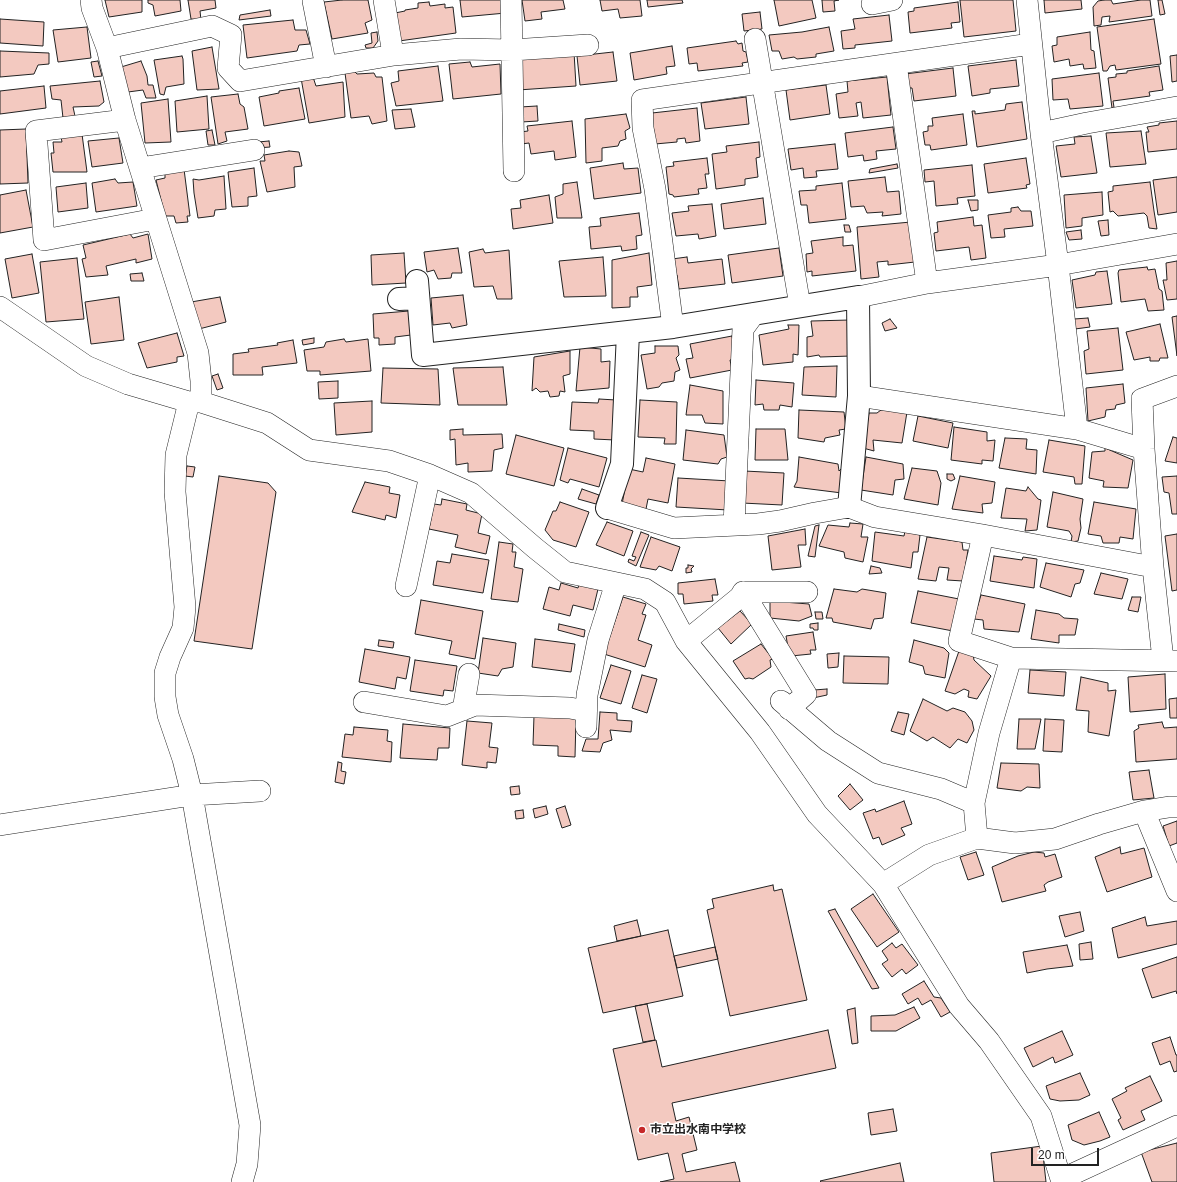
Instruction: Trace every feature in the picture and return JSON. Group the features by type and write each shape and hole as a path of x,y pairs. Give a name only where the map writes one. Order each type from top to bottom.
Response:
{"street":[{"path":"91,0 92,8 107,48 125,120 198,354 201,381 176,455 175,492 185,607 183,628 170,657 165,673 164,684 168,715 183,759 192,795 250,1125 247,1164 242,1182"},
{"path":"384,0 394,55"},
{"path":"511,0 514,171"},
{"path":"1027,0 1041,133 1077,429"},
{"path":"313,1 326,67"},
{"path":"107,48 212,26 231,35 228,68 240,81 394,55 461,49 512,50 588,45"},
{"path":"755,39 800,306"},
{"path":"673,327 655,189 643,128 642,100 1031,44"},
{"path":"896,64 927,283"},
{"path":"1041,133 1087,123 1177,108"},
{"path":"125,120 36,131 44,240 155,219"},
{"path":"140,168 254,150"},
{"path":"412,293 421,327 423,355 673,327 858,297 927,283 1058,265 1177,244"},
{"path":"849,507 859,396 858,297"},
{"path":"0,307 86,366 128,384 267,423 309,450 389,462 430,475 471,493 565,572 645,590 665,602 686,641 760,732 816,814 883,884 959,1006 989,1041 1041,1116 1062,1180 1177,1126"},
{"path":"734,525 743,329 754,314"},
{"path":"628,333 622,464 607,508 674,528 758,524 849,507 875,517 983,535 1153,567"},
{"path":"983,535 959,641 1011,658 1170,660 1153,567 1144,449 1142,399 1177,386"},
{"path":"859,396 1077,429 1144,449"},
{"path":"406,586 430,475"},
{"path":"364,702 447,716 475,705 570,708 586,719 587,694 598,640 616,583"},
{"path":"686,641 740,597 743,592"},
{"path":"743,592 806,694 785,705 828,741 878,773 941,790 974,803"},
{"path":"743,592 807,592"},
{"path":"977,838 974,803 989,733 1011,658"},
{"path":"463,710 469,674"},
{"path":"0,825 192,795 260,791"},
{"path":"883,884 930,855 977,838 1014,843 1055,839 1144,811 1177,807"},
{"path":"1144,811 1177,891"}],"building":[{"path":"105,0 142,0 142,12 109,17"},
{"path":"148,0 180,0 181,11 155,16 153,5 148,3"},
{"path":"188,0 215,0 216,8 200,11 201,20 191,19"},
{"path":"368,0 372,20 365,23 368,33 332,39 324,2"},
{"path":"460,0 505,0 506,13 462,17"},
{"path":"522,0 563,0 565,9 541,12 542,19 525,21"},
{"path":"600,0 640,0 642,16 620,18 618,9 602,11"},
{"path":"647,0 682,0 683,3 648,7"},
{"path":"774,0 812,0 816,18 779,26"},
{"path":"822,0 839,0 834,1 835,11 823,12"},
{"path":"960,0 1013,0 1016,31 964,37"},
{"path":"1044,0 1081,0 1082,9 1045,13"},
{"path":"1111,0 1113,4 1150,0 1152,16 1109,22 1110,16 1102,17 1101,25 1094,26 1093,7 1098,1"},
{"path":"1158,0 1162,0 1165,14 1160,15"},
{"path":"429,2 430,6 445,4 445,8 453,7 456,33 399,41 395,13 418,8 418,3"},
{"path":"958,2 960,22 951,23 952,28 910,33 908,12 914,11 914,8"},
{"path":"270,10 271,16 239,20 240,15"},
{"path":"760,12 762,29 744,31 742,14"},
{"path":"889,15 892,41 855,45 855,48 843,49 841,31 855,29 853,19"},
{"path":"0,19 44,22 43,46 0,43"},
{"path":"1154,19 1161,64 1116,70 1115,65 1110,66 1107,71 1103,71 1097,27"},
{"path":"293,20 295,30 306,30 310,44 299,45 297,51 247,58 243,25"},
{"path":"87,27 91,58 58,62 53,30"},
{"path":"829,27 834,51 816,54 816,57 797,59 794,57 782,59 779,51 772,51 769,35 802,32"},
{"path":"377,32 378,41 373,48 366,48 365,45 372,43 371,33"},
{"path":"1090,32 1091,50 1094,51 1096,68 1084,69 1083,64 1070,66 1069,59 1054,62 1052,46 1057,45 1057,37"},
{"path":"736,41 738,44 742,43 743,51 746,52 748,62 742,63 743,66 698,71 697,63 689,64 687,48"},
{"path":"672,46 675,66 666,67 667,74 634,80 630,53"},
{"path":"212,47 219,89 197,90 192,51"},
{"path":"0,51 49,53 49,64 38,65 34,74 0,77"},
{"path":"574,52 576,86 518,90 516,57"},
{"path":"613,52 617,81 580,85 577,56"},
{"path":"1177,55 1177,81 1172,82 1170,56"},
{"path":"182,56 184,84 166,87 164,95 160,94 154,60"},
{"path":"1016,60 1019,86 990,89 990,93 972,96 968,66"},
{"path":"98,61 102,76 94,77 91,62"},
{"path":"141,61 147,76 148,85 153,85 156,98 146,98 143,90 128,92 121,67"},
{"path":"470,62 472,67 500,64 501,94 453,99 449,64"},
{"path":"438,66 443,101 396,106 391,83 399,81 398,71"},
{"path":"1159,66 1163,90 1149,92 1150,96 1113,101 1114,107 1112,108 1108,78 1116,77 1116,74 1127,73 1127,71"},
{"path":"953,68 956,96 914,101 912,88 907,88 905,74"},
{"path":"354,71 357,74 374,73 376,77 382,77 387,121 372,124 369,116 351,118 345,73"},
{"path":"1099,73 1103,106 1070,109 1068,99 1053,100 1052,79"},
{"path":"313,77 316,86 343,82 345,117 309,123 301,78"},
{"path":"887,77 891,115 863,118 861,102 856,103 858,116 839,118 836,94 848,92 847,81"},
{"path":"100,81 104,102 99,106 73,107 75,116 63,118 61,100 52,99 50,86"},
{"path":"826,85 830,114 790,120 786,90"},
{"path":"44,86 46,108 0,114 0,91"},
{"path":"299,88 305,119 264,126 259,97 279,93 279,91"},
{"path":"238,94 240,104 244,107 248,129 225,132 227,141 218,144 211,97"},
{"path":"207,96 209,129 177,132 175,101"},
{"path":"746,97 749,124 705,129 701,103"},
{"path":"168,99 171,142 145,143 141,103"},
{"path":"1022,102 1027,139 977,147 972,111 975,111 975,114 1005,110 1006,104"},
{"path":"537,106 538,121 521,122 520,107"},
{"path":"697,108 700,141 686,143 685,138 677,139 677,142 655,144 652,113"},
{"path":"411,109 415,127 395,129 392,110"},
{"path":"626,114 630,128 625,131 626,139 620,141 618,146 602,148 602,161 586,163 585,119"},
{"path":"963,114 967,145 931,150 930,145 925,145 923,132 928,131 928,126 933,126 932,118"},
{"path":"572,121 576,157 555,160 554,151 531,154 529,143 521,144 520,132 528,131 527,126"},
{"path":"1177,121 1177,149 1148,152 1146,132 1149,132 1147,127 1159,125 1159,123"},
{"path":"893,127 896,149 876,151 877,159 864,161 863,155 848,157 845,133"},
{"path":"26,129 28,183 0,184 0,130"},
{"path":"212,130 215,145 208,145 206,131"},
{"path":"1141,131 1146,164 1110,167 1106,133"},
{"path":"82,134 87,172 53,172 51,153 54,153 53,142 62,142 61,137"},
{"path":"1091,136 1097,173 1061,177 1056,146 1075,144 1074,137"},
{"path":"119,138 123,163 92,167 88,141"},
{"path":"269,141 270,147 258,148 258,142"},
{"path":"759,142 760,157 756,158 758,177 745,179 745,185 716,189 712,154 727,152 726,146"},
{"path":"835,144 838,169 816,171 817,177 804,178 803,168 791,170 788,149"},
{"path":"289,151 299,152 302,166 294,167 295,187 267,192 260,161 265,161 264,155"},
{"path":"707,158 709,174 705,174 707,188 698,189 699,194 674,197 673,195 669,194 666,167 674,166 673,162"},
{"path":"1026,158 1030,184 1026,185 1027,188 988,193 984,164"},
{"path":"623,163 624,169 638,168 641,193 594,199 590,168"},
{"path":"897,164 898,168 869,173 870,169"},
{"path":"972,165 975,196 957,198 958,204 936,206 934,181 925,182 924,170"},
{"path":"254,168 257,196 248,197 248,206 232,207 228,172"},
{"path":"184,169 190,216 187,216 188,222 176,223 174,216 165,216 156,180 165,178 165,173"},
{"path":"224,176 226,209 215,210 214,216 198,218 193,179 199,180"},
{"path":"885,177 887,192 899,191 901,214 882,216 883,212 867,213 864,206 851,207 848,181"},
{"path":"1177,177 1177,212 1158,215 1153,180"},
{"path":"115,179 118,183 133,182 137,206 96,212 92,183"},
{"path":"577,182 582,218 557,218 555,197 563,194 563,184"},
{"path":"1150,182 1157,229 1149,228 1147,216 1144,213 1118,216 1113,211 1110,212 1108,192 1113,191 1113,186"},
{"path":"86,183 88,208 58,212 56,187"},
{"path":"842,183 846,219 809,223 807,205 801,205 799,191 816,190 816,186"},
{"path":"26,190 33,227 0,233 0,195"},
{"path":"1102,192 1103,215 1082,218 1082,226 1066,228 1064,195"},
{"path":"549,195 553,223 513,229 511,209 521,208 520,200"},
{"path":"763,198 766,224 724,229 721,204"},
{"path":"968,200 978,200 978,210 971,211"},
{"path":"712,204 716,236 699,239 698,234 676,236 672,213 689,211 688,206"},
{"path":"1018,207 1021,211 1031,211 1033,226 1004,229 1005,237 991,238 988,215 1011,212 1011,208"},
{"path":"639,213 642,235 636,236 637,249 622,251 621,246 591,249 589,227 601,226 600,218"},
{"path":"973,217 974,226 982,225 986,258 971,260 969,247 936,251 934,233 938,232 937,222"},
{"path":"1108,220 1109,235 1101,236 1098,221"},
{"path":"911,222 915,262 888,265 888,261 877,262 879,277 861,279 857,227"},
{"path":"844,225 849,225 851,232 845,232"},
{"path":"1081,230 1082,239 1069,240 1066,232"},
{"path":"130,234 133,238 148,234 152,259 136,263 136,259 106,266 108,275 86,277 82,259 86,258 83,245"},
{"path":"843,237 843,246 853,245 856,271 812,276 812,271 807,272 806,254 813,253 811,241"},
{"path":"458,248 462,273 452,273 451,278 438,279 434,270 427,272 424,252"},
{"path":"779,248 783,276 732,283 728,255"},
{"path":"483,249 485,253 509,250 512,299 497,299 493,286 474,287 469,252"},
{"path":"404,253 406,283 372,285 371,255"},
{"path":"649,253 652,285 637,287 638,297 630,297 630,307 612,308 612,260"},
{"path":"32,254 39,293 12,298 5,259"},
{"path":"603,257 606,296 564,297 559,261"},
{"path":"687,257 688,263 722,259 725,284 679,289 677,275 674,276 672,259"},
{"path":"77,258 84,319 46,322 40,262"},
{"path":"1177,261 1177,299 1167,300 1163,280 1167,280 1166,263"},
{"path":"1147,267 1148,270 1155,269 1159,289 1162,291 1164,310 1148,311 1145,299 1121,302 1119,270"},
{"path":"1107,271 1112,304 1076,308 1072,280 1095,275 1096,272"},
{"path":"142,273 144,281 131,281 130,274"},
{"path":"463,295 467,325 452,328 450,323 433,325 431,298"},
{"path":"119,297 124,340 91,344 85,302"},
{"path":"220,297 226,322 199,329 191,302"},
{"path":"409,311 411,335 395,337 395,344 379,345 379,338 374,338 373,314"},
{"path":"1177,316 1177,356 1172,317"},
{"path":"1088,318 1090,327 1075,329 1074,319"},
{"path":"890,319 897,328 885,331 882,323"},
{"path":"850,320 851,356 820,357 819,355 807,357 807,337 813,336 811,321"},
{"path":"1160,324 1168,358 1160,358 1159,361 1150,361 1150,357 1134,360 1126,332"},
{"path":"788,325 799,325 798,355 793,354 793,362 763,365 759,335 789,329"},
{"path":"1118,328 1123,370 1086,374 1084,351 1089,349 1087,331"},
{"path":"177,333 184,356 177,357 177,362 147,368 138,343"},
{"path":"732,336 736,359 730,360 732,370 690,378 686,359 693,358 690,344"},
{"path":"314,338 314,343 303,345 302,340"},
{"path":"344,339 346,342 368,339 371,371 320,375 320,371 307,371 304,350 324,347 326,342"},
{"path":"293,340 297,363 262,367 263,375 233,375 233,354 249,352 248,349 278,345 277,343"},
{"path":"655,346 678,346 679,355 676,358 680,370 675,372 674,381 662,383 659,387 647,389 641,355 655,353"},
{"path":"580,347 601,349 601,362 610,361 609,388 576,391"},
{"path":"570,351 570,374 563,376 565,392 560,391 559,396 550,397 548,391 540,392 536,388 532,391 534,357"},
{"path":"837,366 836,397 802,395 804,367"},
{"path":"503,367 507,405 458,405 453,368"},
{"path":"383,368 438,369 440,405 381,403"},
{"path":"218,374 223,388 217,390 212,376"},
{"path":"756,380 794,383 792,407 780,405 779,410 764,410 763,404 755,405"},
{"path":"338,381 338,398 319,399 318,382"},
{"path":"1123,384 1125,403 1116,405 1115,409 1106,410 1105,417 1088,421 1086,388"},
{"path":"690,385 723,391 723,424 705,423 702,415 686,415"},
{"path":"599,399 616,400 615,440 594,439 594,431 570,430 572,402 598,403"},
{"path":"640,400 677,402 676,444 664,444 665,438 638,437"},
{"path":"372,401 372,432 336,435 334,403"},
{"path":"799,410 844,412 846,429 839,430 840,435 825,438 824,442 798,438"},
{"path":"881,410 907,412 902,443 873,440 874,451 863,448 869,413 877,413"},
{"path":"918,416 953,423 948,448 913,441"},
{"path":"954,427 987,432 987,441 995,440 993,461 982,460 982,464 951,460"},
{"path":"463,429 463,435 502,434 503,448 494,450 492,471 468,472 468,463 456,465 455,439 450,440 450,430"},
{"path":"756,429 785,429 788,460 755,460"},
{"path":"686,430 724,435 727,457 721,459 718,464 683,460"},
{"path":"516,435 564,448 554,486 506,474"},
{"path":"1173,437 1177,438 1177,463 1165,461"},
{"path":"1005,438 1027,439 1026,449 1037,450 1036,474 999,468"},
{"path":"1049,440 1085,446 1082,484 1075,484 1074,477 1043,472"},
{"path":"568,448 607,458 599,487 570,479 568,483 560,480"},
{"path":"1105,448 1133,460 1128,488 1103,487 1104,481 1089,478 1092,452 1105,451"},
{"path":"799,457 838,464 839,471 843,467 842,493 794,487 797,481"},
{"path":"866,457 903,464 904,479 895,480 893,495 861,490"},
{"path":"646,458 675,464 668,503 648,499 646,509 622,504 629,469 643,472"},
{"path":"187,466 195,467 193,477 185,476"},
{"path":"912,468 937,471 941,483 938,505 904,499"},
{"path":"744,471 784,473 782,505 742,503"},
{"path":"947,474 953,474 955,479 951,481 947,479"},
{"path":"219,476 268,483 276,492 252,649 194,641"},
{"path":"960,476 995,482 992,503 982,504 983,513 952,509"},
{"path":"1177,476 1177,514 1172,514 1169,493 1164,492 1162,477"},
{"path":"678,478 730,481 728,510 676,507"},
{"path":"365,482 390,487 389,493 400,495 396,518 386,515 385,520 352,512"},
{"path":"1028,487 1038,499 1041,500 1037,530 1025,531 1027,519 1001,518 1006,488 1026,491"},
{"path":"582,489 599,495 596,504 578,499"},
{"path":"1053,492 1083,499 1080,519 1081,528 1078,541 1071,542 1072,536 1069,531 1047,527"},
{"path":"442,499 467,504 466,510 482,514 478,533 490,536 486,554 455,547 458,535 429,529 434,504 441,505"},
{"path":"560,502 589,512 576,547 553,540 545,530 553,511 556,511"},
{"path":"1094,502 1136,509 1133,539 1120,537 1119,543 1103,543 1101,536 1088,534"},
{"path":"607,522 633,531 624,556 596,545"},
{"path":"850,523 863,524 861,537 868,537 863,562 845,558 844,552 819,546 828,525 849,527"},
{"path":"819,525 815,557 808,556 815,526"},
{"path":"805,529 806,545 798,545 801,567 772,570 768,536"},
{"path":"905,531 920,535 918,552 913,552 911,568 872,561 875,532 904,536"},
{"path":"641,532 649,535 636,566 628,562 629,559 634,561 636,557 632,556"},
{"path":"1177,534 1177,590 1172,591 1165,536"},
{"path":"651,537 680,547 672,571 659,566 656,570 640,567"},
{"path":"927,537 962,542 963,550 968,550 963,581 947,580 949,568 939,567 936,581 918,579"},
{"path":"499,542 513,544 512,552 516,552 514,567 523,569 518,602 491,599"},
{"path":"452,554 489,560 483,593 433,585 437,561 450,563"},
{"path":"994,556 1022,560 1023,557 1037,559 1034,588 990,581"},
{"path":"1046,563 1084,570 1080,583 1075,584 1071,597 1040,587"},
{"path":"688,565 694,566 691,569 692,572 686,573 686,568 688,568"},
{"path":"871,566 880,568 882,573 869,574"},
{"path":"1101,573 1128,579 1122,599 1094,594"},
{"path":"715,579 718,595 712,595 713,601 684,604 683,594 678,594 678,583"},
{"path":"561,583 578,588 579,584 598,589 593,610 573,605 570,616 543,609 549,587 559,590"},
{"path":"834,589 857,592 862,589 886,593 883,618 874,619 871,629 833,622 832,618 826,618"},
{"path":"918,591 959,599 953,631 911,623"},
{"path":"981,595 1025,604 1019,632 984,629 983,620 974,619"},
{"path":"623,597 646,604 642,614 646,615 638,640 652,645 645,667 604,654"},
{"path":"1132,597 1141,597 1138,612 1128,610"},
{"path":"421,600 483,611 475,659 449,654 452,641 415,634"},
{"path":"770,601 809,604 812,616 799,621 770,618"},
{"path":"1036,610 1059,614 1064,618 1078,619 1075,635 1059,635 1059,643 1031,639"},
{"path":"740,611 752,624 731,644 718,628"},
{"path":"815,612 822,612 823,619 816,619"},
{"path":"818,623 818,630 810,628 810,624"},
{"path":"559,624 585,630 584,637 558,630"},
{"path":"813,632 816,650 810,650 811,654 791,656 789,653 786,636"},
{"path":"483,638 516,643 513,667 502,669 498,676 478,673"},
{"path":"535,639 575,644 571,672 532,667"},
{"path":"379,640 394,642 393,648 378,646"},
{"path":"914,640 944,648 949,653 945,678 925,674 923,666 909,662"},
{"path":"761,644 773,659 770,660 771,667 753,679 745,679 733,661"},
{"path":"365,649 410,657 406,679 397,677 395,689 359,682"},
{"path":"959,651 973,654 974,660 991,676 977,699 968,697 969,691 964,689 955,694 945,691"},
{"path":"839,653 838,667 828,668 827,654"},
{"path":"844,656 889,657 888,684 843,683"},
{"path":"415,660 457,666 453,691 444,690 443,696 410,691"},
{"path":"611,665 631,671 621,704 600,698"},
{"path":"1030,670 1066,672 1064,696 1028,693"},
{"path":"1165,674 1166,709 1130,712 1128,677"},
{"path":"642,675 657,679 647,713 632,708"},
{"path":"1081,677 1108,683 1108,691 1116,690 1109,736 1088,732 1089,711 1076,710"},
{"path":"827,689 827,695 813,698 814,690"},
{"path":"1177,698 1177,718 1170,718 1169,699"},
{"path":"923,699 947,711 953,708 965,712 972,721 974,730 967,743 958,739 950,748 933,737 927,741 910,731"},
{"path":"600,712 617,713 617,720 632,721 631,732 610,730 612,740 603,743 600,752 582,751 586,739 598,739"},
{"path":"898,712 909,714 904,735 891,731"},
{"path":"534,716 576,718 575,757 558,756 558,746 533,745"},
{"path":"1019,719 1041,719 1035,749 1017,749"},
{"path":"1045,719 1064,720 1062,752 1043,751"},
{"path":"467,721 492,723 489,747 498,748 496,763 487,762 487,768 462,765"},
{"path":"1162,722 1164,728 1177,727 1177,759 1136,762 1134,731 1139,728 1138,725"},
{"path":"403,724 450,728 449,748 438,748 437,760 400,758"},
{"path":"354,727 388,730 387,741 392,742 391,762 342,757 345,734 353,735"},
{"path":"338,762 342,763 341,771 346,772 344,784 335,782"},
{"path":"1001,763 1039,764 1040,788 1027,787 1021,791 997,788"},
{"path":"1149,770 1154,798 1133,800 1129,772"},
{"path":"850,784 863,800 850,810 838,796"},
{"path":"519,786 520,794 511,795 510,787"},
{"path":"904,801 912,824 901,828 905,835 882,845 879,837 873,839 863,813 875,809 876,812"},
{"path":"546,806 548,814 535,818 533,809"},
{"path":"565,806 571,825 562,828 556,809"},
{"path":"523,810 524,818 516,819 515,811"},
{"path":"1177,821 1177,843 1169,846 1163,826"},
{"path":"1120,847 1121,854 1144,848 1152,877 1107,892 1095,857"},
{"path":"976,852 984,875 968,880 960,857"},
{"path":"1034,852 1044,853 1045,857 1055,854 1062,877 1044,885 1046,891 1002,902 992,867 1018,856"},
{"path":"773,885 774,891 782,889 807,1000 730,1016 707,910 714,908 712,899"},
{"path":"873,894 899,932 877,947 851,909"},
{"path":"835,909 879,988 872,989 828,911"},
{"path":"1080,912 1084,931 1065,937 1059,916"},
{"path":"1145,917 1147,926 1177,921 1177,944 1118,958 1112,928"},
{"path":"637,920 641,936 617,941 614,926"},
{"path":"668,930 683,996 603,1013 588,948"},
{"path":"1091,942 1093,959 1080,960 1079,944"},
{"path":"892,943 896,948 902,944 918,965 906,974 902,969 892,977 882,964 888,960 882,951"},
{"path":"1067,945 1073,966 1027,973 1023,952"},
{"path":"715,947 718,959 677,968 674,956"},
{"path":"1177,957 1177,994 1176,991 1152,998 1142,969"},
{"path":"924,981 934,997 941,998 950,1012 941,1017 931,1000 922,1005 918,998 908,1004 902,994"},
{"path":"647,1004 655,1040 643,1042 635,1006"},
{"path":"914,1007 920,1018 896,1031 871,1031 871,1016 895,1015"},
{"path":"855,1008 858,1043 852,1044 847,1010"},
{"path":"828,1030 836,1068 672,1103 676,1121 689,1117 697,1150 682,1154 686,1172 735,1162 740,1182 660,1182 674,1179 668,1153 638,1160 613,1049 656,1040 662,1067"},
{"path":"1062,1031 1073,1055 1055,1063 1053,1057 1033,1067 1024,1048"},
{"path":"1170,1037 1177,1055 1177,1071 1174,1072 1170,1061 1160,1065 1152,1043"},
{"path":"1080,1073 1090,1095 1079,1100 1060,1101 1050,1099 1046,1086"},
{"path":"1150,1076 1162,1101 1141,1111 1145,1120 1123,1130 1118,1120 1121,1118 1112,1099 1127,1091 1125,1088"},
{"path":"893,1109 897,1131 871,1135 868,1113"},
{"path":"1099,1112 1110,1137 1084,1145 1072,1140 1068,1125"},
{"path":"1177,1143 1177,1182 1152,1182 1141,1152"},
{"path":"1042,1146 1046,1182 994,1182 991,1153"},
{"path":"900,1163 904,1182 820,1181"}],"place":[{"name":"市立出水南中学校","path":"642,1130"}]}
